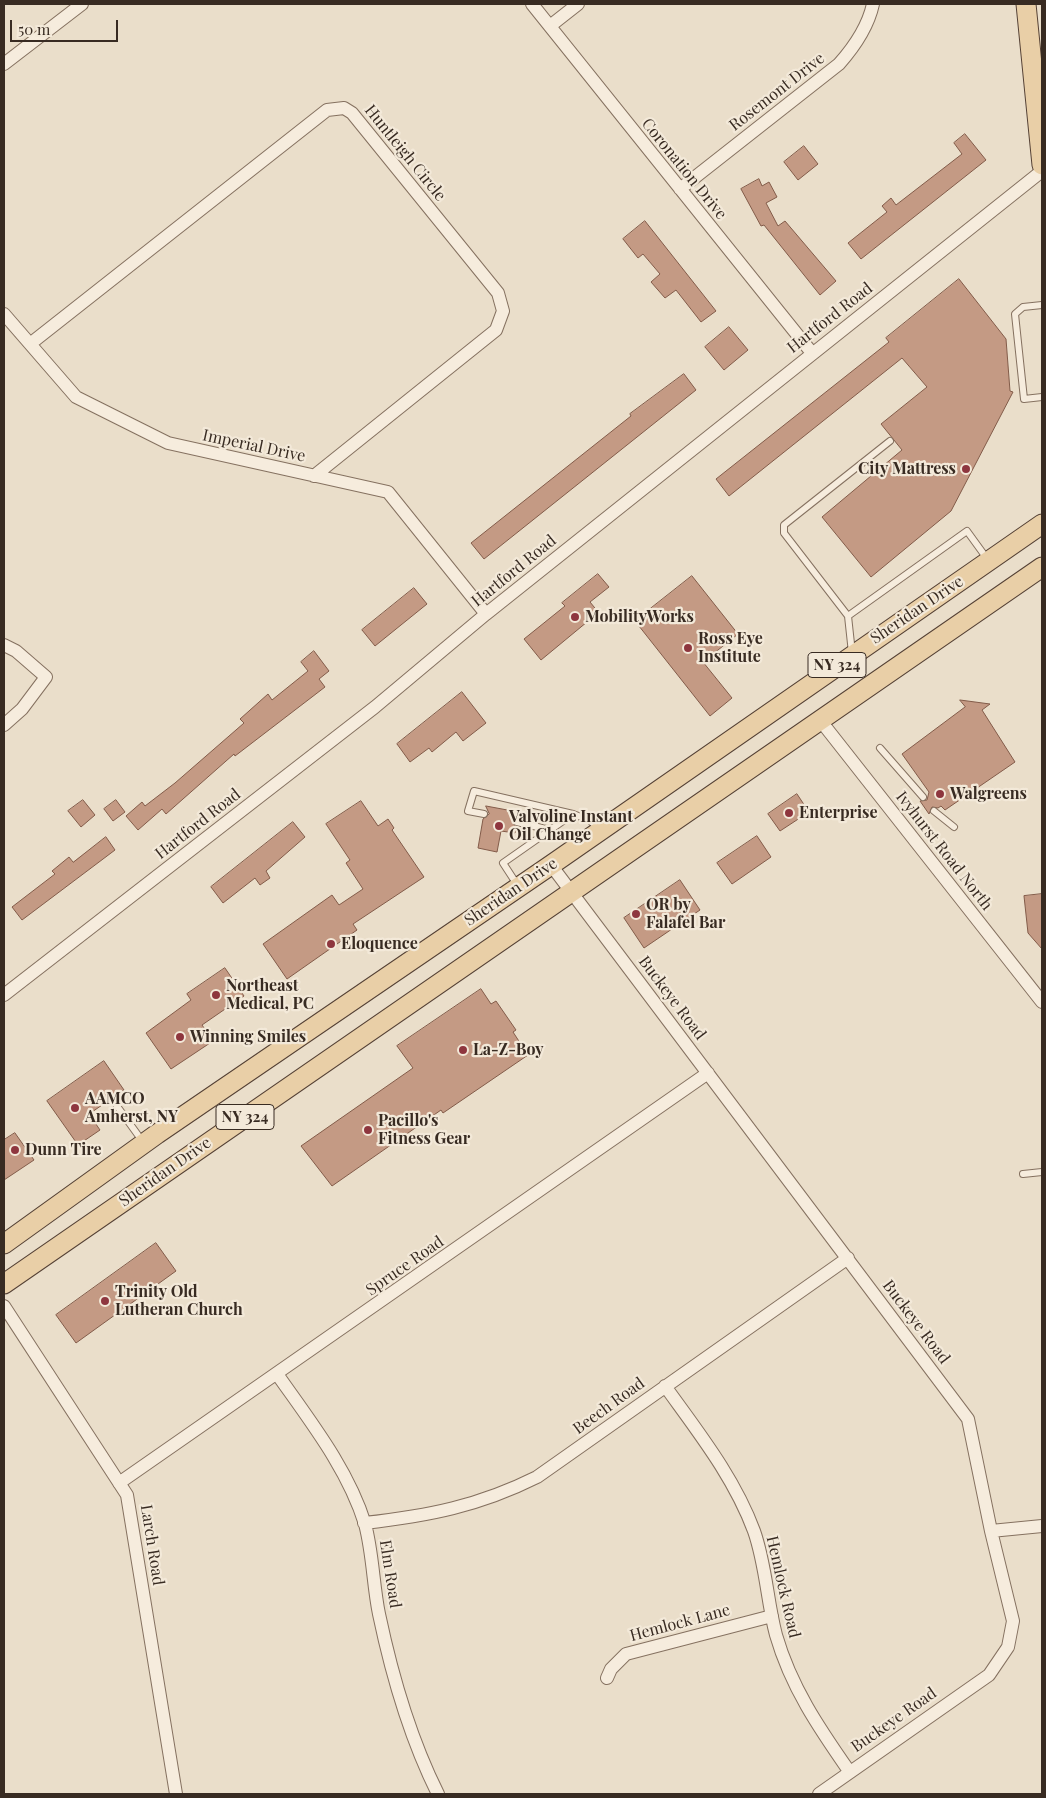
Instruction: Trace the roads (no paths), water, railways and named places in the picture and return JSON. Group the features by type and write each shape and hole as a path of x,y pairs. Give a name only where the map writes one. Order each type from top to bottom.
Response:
{"main road":[{"path":"1026,4 1042,165"},
{"name":"Sheridan Drive","path":"4,1244 144,1144 551,865 1042,524"},
{"name":"Sheridan Drive","path":"4,1284 1042,567"}],"street":[{"path":"4,64 82,4"},
{"name":"Coronation Drive","path":"532,4 812,353"},
{"path":"550,26 578,4"},
{"name":"Rosemont Drive","path":"680,189 839,64 853,48 864,30 873,4"},
{"name":"Huntleigh Circle","path":"30,344 326,110 344,108 352,112 498,293 503,311 501,321 496,330 314,476"},
{"name":"Hartford Road","path":"4,995 375,707 486,614 1042,170"},
{"name":"Imperial Drive","path":"4,314 76,398 168,442 388,492 486,614"},
{"path":"4,645 16,652 46,677 22,710 4,725"},
{"name":"Ivyhurst Road North","path":"820,720 1042,1002"},
{"name":"Buckeye Road","path":"551,865 968,1419 991,1531 1013,1621 1008,1647 989,1675 819,1794"},
{"name":"Spruce Road","path":"119,1483 708,1073"},
{"name":"Beech Road","path":"364,1523 457,1509 524,1483 565,1459 665,1386 848,1258"},
{"name":"Larch Road","path":"4,1306 127,1495 176,1794"},
{"name":"Elm Road","path":"277,1374 332,1454 347,1481 364,1523 380,1615 393,1673 433,1792"},
{"name":"Hemlock Road","path":"665,1386 722,1465 740,1498 762,1557 772,1616 787,1669 798,1694 849,1772"},
{"path":"991,1531 1042,1526"},
{"name":"Hemlock Lane","path":"607,1678 611,1669 626,1654 772,1616"}],"lane":[{"path":"1042,305 1023,307 1015,314 1024,399 1042,397"},
{"path":"852,655 848,616 784,533 784,525 890,441"},
{"path":"848,616 967,531 989,561"},
{"path":"880,748 923,797"},
{"path":"484,814 468,811 474,791 573,814 589,820 601,830"},
{"path":"934,811 954,827"},
{"path":"519,887 503,863 573,814"},
{"path":"517,822 550,830"},
{"path":"117,1106 144,1144"},
{"path":"1023,1174 1042,1172"}],"place":[{"name":"City Mattress","path":"966,469"},
{"name":"MobilityWorks","path":"575,617"},
{"name":"Ross Eye Institute","path":"688,648"},
{"name":"Walgreens","path":"940,794"},
{"name":"Enterprise","path":"789,813"},
{"name":"Valvoline Instant Oil Change","path":"499,826"},
{"name":"OR by Falafel Bar","path":"636,914"},
{"name":"Eloquence","path":"331,944"},
{"name":"Northeast Medical, PC","path":"216,995"},
{"name":"Winning Smiles","path":"180,1037"},
{"name":"La-Z-Boy","path":"463,1050"},
{"name":"AAMCO Amherst, NY","path":"75,1108"},
{"name":"Pacillo's Fitness Gear","path":"368,1130"},
{"name":"Dunn Tire","path":"15,1150"},
{"name":"Trinity Old Lutheran Church","path":"105,1301"}]}
